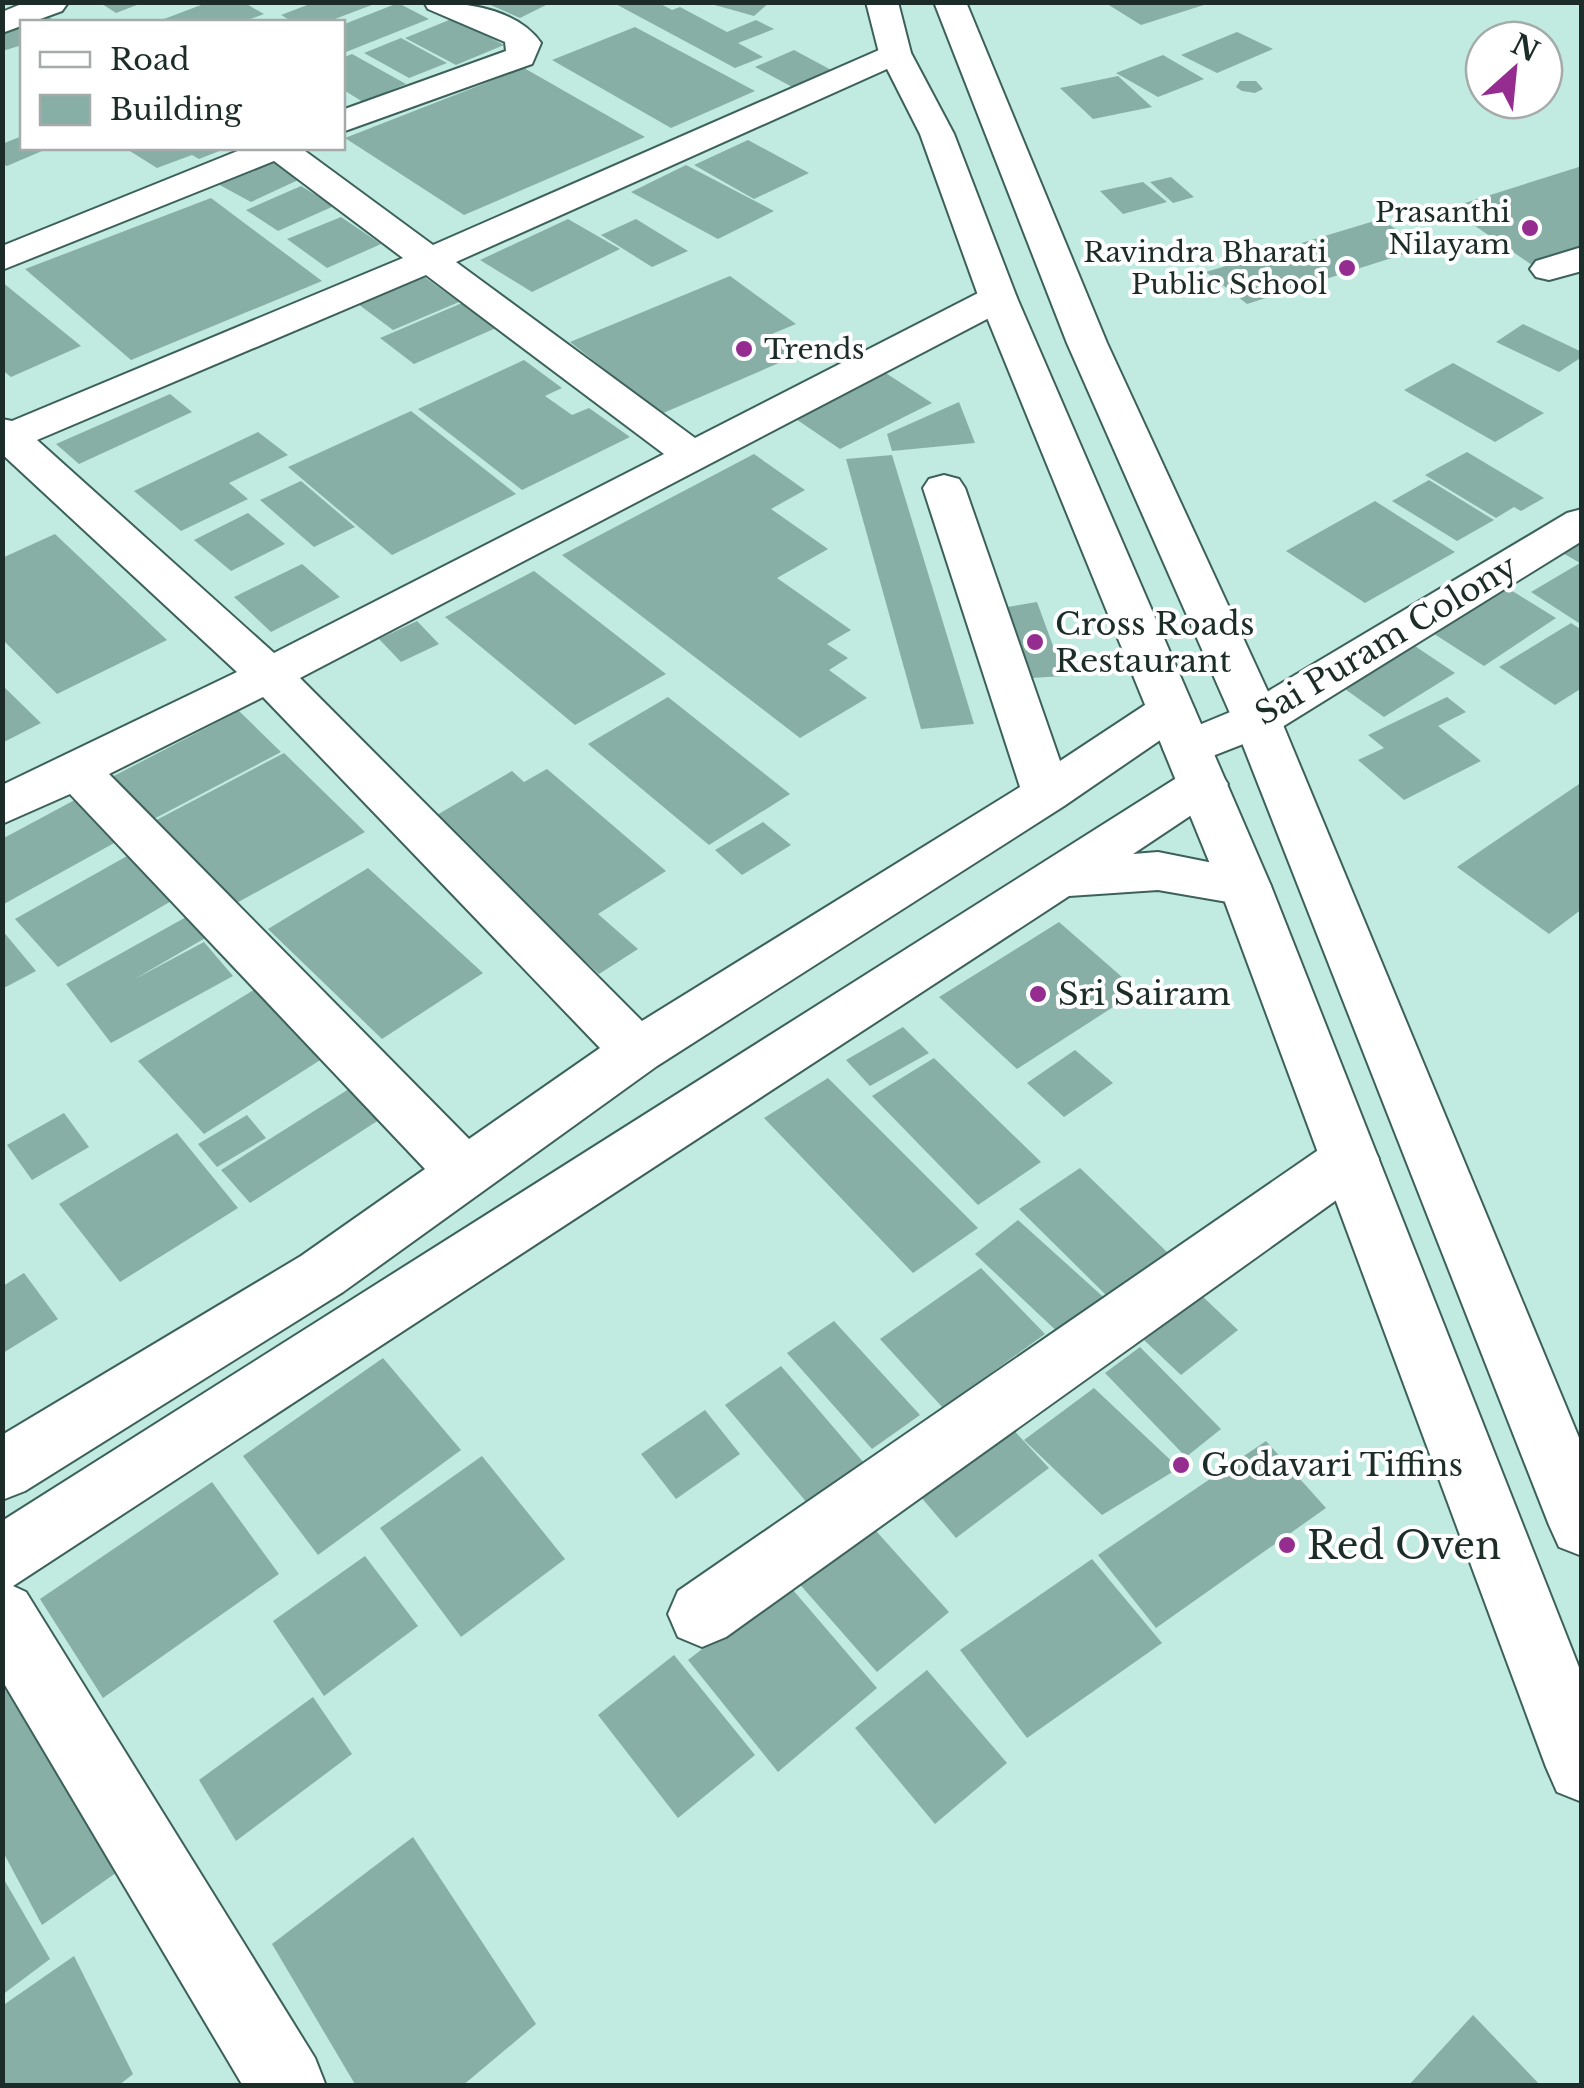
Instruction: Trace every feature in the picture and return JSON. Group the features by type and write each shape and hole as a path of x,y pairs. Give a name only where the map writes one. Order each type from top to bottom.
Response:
{"main road":[{"path":"345,121 520,57 525,43 516,35 439,2"},
{"path":"882,2 895,53 937,134 998,298 1245,886 1582,1767"},
{"path":"950,2 1087,343 1258,720 1582,1526"},
{"path":"2,22 49,3 77,20"},
{"path":"638,1051 269,675 5,436 432,260 895,53"},
{"path":"2,259 272,150"},
{"path":"280,150 693,456"},
{"path":"2,806 269,675 998,298"},
{"path":"944,488 1047,794"},
{"name":"Sai Puram Colony","path":"1187,748 1258,720 1582,522"},
{"path":"2,1470 322,1274 638,1051 1047,794 1187,748"},
{"path":"2,1558 1060,877 1187,748"},
{"path":"76,770 465,1173"},
{"path":"1060,877 1158,871 1245,886"},
{"path":"878,900 942,953"},
{"path":"702,1614 1350,1159"},
{"path":"2,1615 287,2086"}],"building":[{"path":"99,2 142,2 142,3 116,13"},
{"path":"209,2 243,2 264,14 248,20 161,20"},
{"path":"315,2 377,3 332,20 290,20 281,15"},
{"path":"484,2 552,2 520,18"},
{"path":"612,2 657,2 672,10 680,7 727,32 756,20 774,29 738,43 763,57 735,68"},
{"path":"704,2 770,2 754,16"},
{"path":"1104,2 1210,2 1210,3 1141,25"},
{"path":"398,3 429,19 346,52 345,24"},
{"path":"43,13 53,20 22,20"},
{"path":"454,18 504,45 456,65 405,38"},
{"path":"20,21 20,46 2,48 2,27"},
{"path":"635,27 755,91 671,128 552,60"},
{"path":"1237,32 1273,49 1217,73 1181,55"},
{"path":"401,38 447,63 409,78 364,53"},
{"path":"794,50 835,72 796,89 755,67"},
{"path":"352,54 406,84 363,102 345,91 345,57"},
{"path":"1163,55 1204,79 1158,97 1116,73"},
{"path":"524,68 645,137 464,215 345,138"},
{"path":"1118,76 1152,107 1093,119 1060,88"},
{"path":"1240,81 1256,81 1263,89 1255,93 1242,91 1236,87"},
{"path":"20,137 20,150 44,150 7,166 2,164 2,144"},
{"path":"748,140 809,173 754,199 694,165"},
{"path":"128,150 222,150 199,159 192,155 157,168"},
{"path":"275,155 311,174 251,202 216,183"},
{"path":"686,165 774,211 718,239 631,192"},
{"name":"Prasanthi Nilayam","path":"1582,166 1582,248 1532,265 1449,208"},
{"path":"1171,177 1194,197 1173,203 1150,182"},
{"path":"1143,182 1167,202 1123,214 1100,191"},
{"path":"301,186 334,206 278,231 246,210"},
{"path":"211,198 322,281 131,360 25,269"},
{"path":"341,217 381,244 327,268 287,239"},
{"path":"568,219 620,249 532,292 480,260"},
{"path":"636,219 688,251 652,267 601,235"},
{"path":"1381,219 1423,248 1247,304 1206,272"},
{"path":"423,276 459,302 393,330 358,304"},
{"path":"730,276 796,324 767,336 795,356 661,414 570,342"},
{"path":"2,282 81,346 11,377 2,370"},
{"path":"462,303 496,328 414,364 380,338"},
{"path":"1523,324 1582,352 1582,357 1559,372 1496,342"},
{"path":"524,360 562,388 545,396 572,415 589,408 630,437 522,490 418,409"},
{"path":"1453,363 1544,413 1495,442 1404,390"},
{"path":"881,370 932,403 840,449 790,415"},
{"path":"170,394 192,412 79,464 56,444"},
{"path":"959,402 975,443 892,451 887,434"},
{"path":"411,411 516,494 392,555 288,467"},
{"path":"258,432 288,455 229,483 248,499 181,531 134,491"},
{"path":"1467,452 1544,498 1521,511 1514,507 1496,518 1425,475"},
{"path":"754,454 805,490 771,509 828,549 777,578 851,630 827,644 848,658 829,670 867,698 800,738 562,555"},
{"path":"892,455 974,724 921,729 846,459"},
{"path":"1429,480 1494,520 1457,541 1392,501"},
{"path":"301,481 355,527 314,547 260,500"},
{"path":"1375,501 1455,552 1365,603 1286,551"},
{"path":"248,513 285,544 231,571 194,540"},
{"path":"55,534 167,640 57,694 2,639 2,558"},
{"path":"1582,540 1582,625 1531,592 1580,563 1561,552"},
{"path":"302,564 340,597 271,632 234,597"},
{"path":"534,571 666,674 575,725 445,617"},
{"path":"1501,584 1556,618 1484,666 1428,630"},
{"name":"Cross Roads Restaurant","path":"1037,602 1064,676 1031,678 1007,607"},
{"path":"417,621 439,644 401,662 379,639"},
{"path":"1571,623 1582,630 1582,688 1555,705 1499,667"},
{"path":"1409,642 1455,673 1384,717 1338,684"},
{"path":"2,685 41,723 2,743"},
{"path":"668,697 790,794 709,845 588,744"},
{"path":"1447,697 1466,712 1438,726 1481,761 1404,800 1358,760 1384,748 1368,735"},
{"path":"239,711 281,752 148,822 108,779"},
{"path":"284,753 365,832 224,910 145,826"},
{"path":"547,769 666,871 598,914 638,949 599,974 430,819 512,771 524,782"},
{"path":"1582,782 1582,909 1549,934 1457,867"},
{"path":"84,795 125,837 4,904 2,839"},
{"path":"763,822 791,845 742,875 715,850"},
{"path":"136,851 180,896 58,967 15,919"},
{"path":"368,868 483,973 382,1039 268,929"},
{"path":"188,916 207,937 133,980 204,942 233,976 111,1043 66,984"},
{"name":"Sri Sairam","path":"1059,922 1138,991 1017,1069 939,997"},
{"path":"2,930 36,971 2,989"},
{"path":"257,988 325,1057 204,1134 138,1061"},
{"path":"903,1027 929,1053 870,1086 846,1060"},
{"path":"1075,1050 1113,1083 1064,1117 1027,1083"},
{"path":"934,1058 1041,1162 978,1205 872,1096"},
{"path":"828,1078 978,1228 913,1273 764,1118"},
{"path":"352,1087 382,1118 250,1203 221,1170"},
{"path":"64,1113 89,1147 32,1180 7,1145"},
{"path":"247,1115 266,1138 217,1167 198,1144"},
{"path":"177,1133 238,1208 120,1282 59,1204"},
{"path":"1080,1168 1167,1252 1106,1295 1019,1209"},
{"path":"1018,1220 1110,1303 1065,1339 975,1254"},
{"path":"981,1268 1045,1334 943,1408 880,1339"},
{"path":"24,1273 58,1319 3,1353 3,1286"},
{"path":"1201,1295 1238,1330 1181,1375 1144,1340"},
{"path":"834,1321 920,1415 872,1449 787,1353"},
{"path":"1140,1347 1221,1429 1186,1457 1105,1373"},
{"path":"383,1358 461,1450 318,1555 243,1456"},
{"path":"781,1366 864,1463 808,1504 725,1405"},
{"path":"1094,1388 1179,1468 1102,1515 1024,1440"},
{"path":"705,1410 740,1454 676,1499 641,1454"},
{"path":"1006,1422 1049,1468 956,1538 914,1489"},
{"path":"1266,1441 1326,1508 1156,1628 1098,1555"},
{"path":"482,1456 565,1559 461,1637 380,1528"},
{"path":"212,1482 279,1574 103,1698 40,1599"},
{"path":"868,1522 949,1612 877,1672 796,1580"},
{"path":"365,1556 418,1626 324,1696 273,1621"},
{"path":"1092,1559 1162,1643 1027,1738 960,1650"},
{"path":"787,1583 877,1688 778,1772 688,1660"},
{"path":"674,1655 755,1755 678,1818 598,1715"},
{"path":"2,1660 120,1870 42,1925 2,1850"},
{"path":"927,1670 1007,1763 935,1824 855,1728"},
{"path":"313,1697 352,1754 236,1841 199,1780"},
{"path":"413,1837 536,2024 462,2086 356,2086 272,1944"},
{"path":"2,1876 50,1959 2,1995"},
{"path":"74,1956 133,2074 118,2086 2,2086 2,2006"},
{"path":"1473,2015 1541,2086 1408,2086"}],"place":[{"name":"Prasanthi Nilayam","path":"1530,228"},
{"name":"Ravindra Bharati Public School","path":"1347,268"},
{"name":"Trends","path":"744,349"},
{"name":"Cross Roads Restaurant","path":"1035,642"},
{"name":"Sri Sairam","path":"1038,994"},
{"name":"Godavari Tiffins","path":"1181,1465"},
{"name":"Red Oven","path":"1287,1545"}]}
